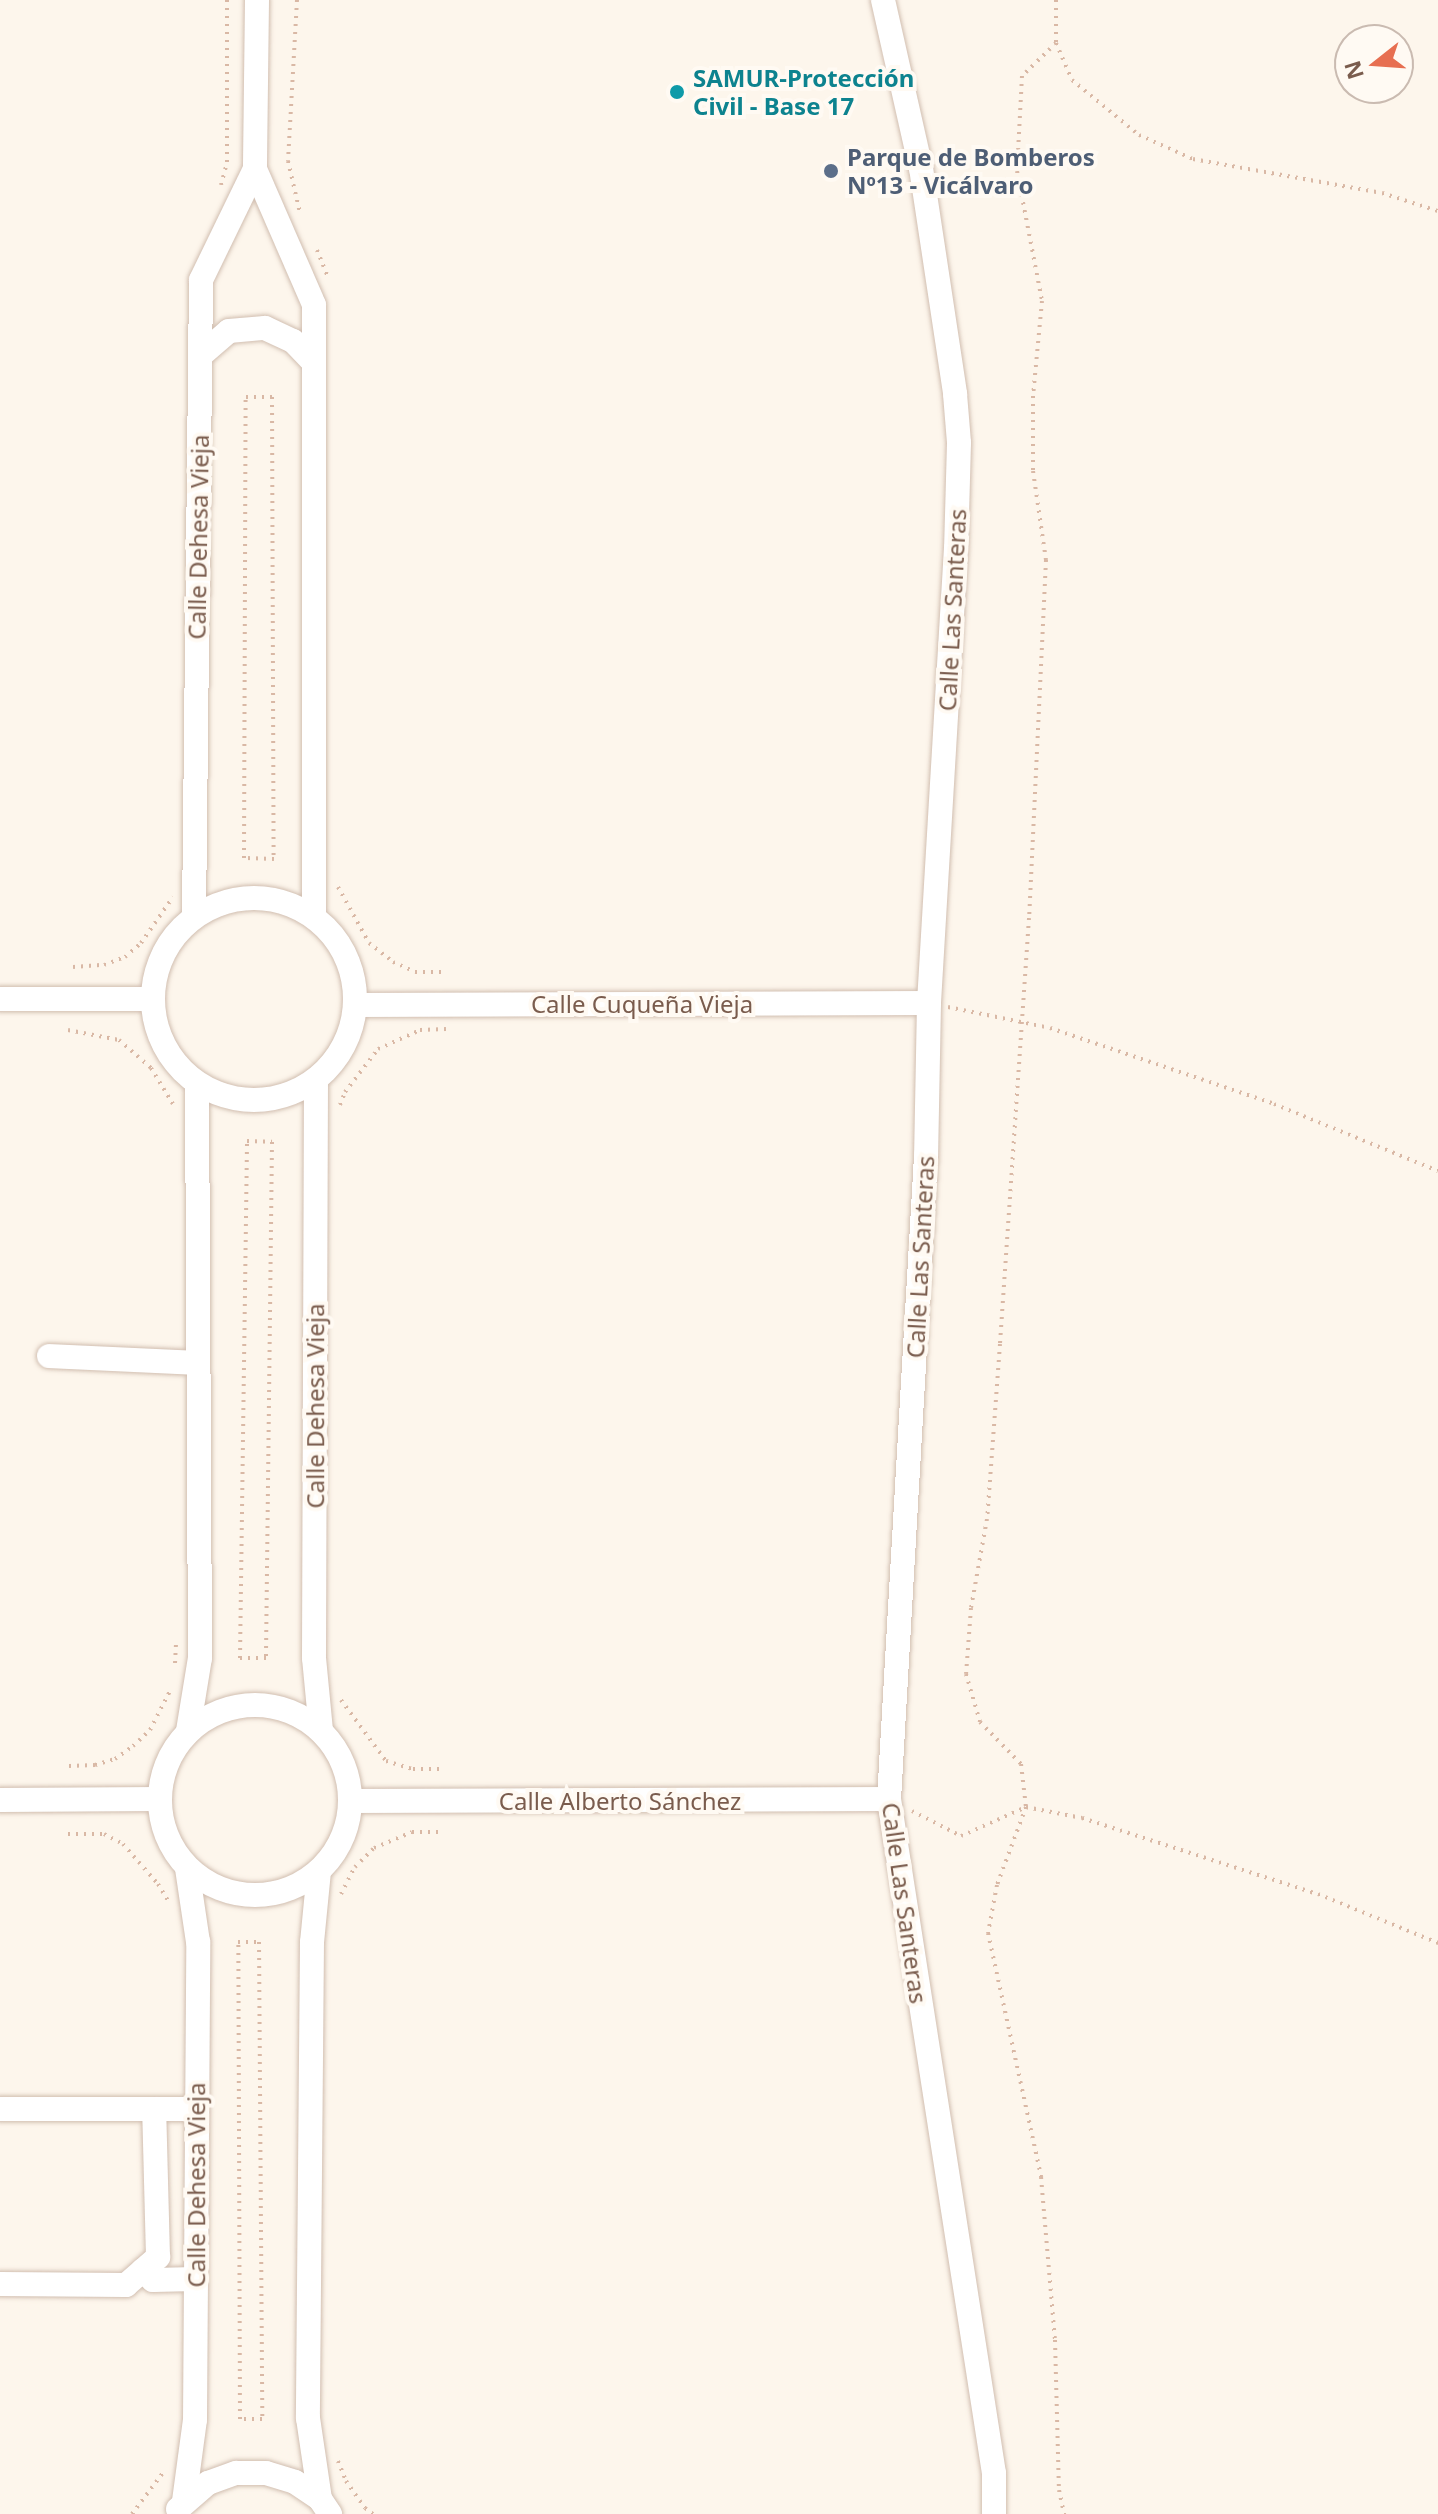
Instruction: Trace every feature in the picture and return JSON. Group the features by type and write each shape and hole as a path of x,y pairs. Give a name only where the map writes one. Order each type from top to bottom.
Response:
{"street":[{"name":"Calle Dehesa Vieja","path":"257,0 255,169 314,305 314,917"},
{"name":"Calle Las Santeras","path":"875,2 921,168 955,394 959,443 956,548 929,1003 926,1156 889,1799 994,2473 994,2514"},
{"name":"Calle Dehesa Vieja","path":"194,917 201,280 255,169"},
{"path":"200,356 229,331 265,328 293,341 313,362"},
{"path":"254,897 285,903 314,917 337,941 352,972 356,1005 350,1033 337,1059 316,1080 289,1095 257,1101 226,1097 197,1084 173,1061 157,1032 152,999 157,967 171,939 194,917 222,902 254,897"},
{"path":"0,999 152,999"},
{"name":"Calle Cuqueña Vieja","path":"356,1005 929,1003"},
{"name":"Calle Dehesa Vieja","path":"316,1080 314,1658 321,1731"},
{"path":"188,1731 200,1658 197,1084"},
{"path":"49,1356 198,1363"},
{"path":"239,1705 269,1705 297,1714 321,1731 337,1751 347,1775 350,1801 346,1827 336,1851 319,1871 295,1887 267,1895 238,1894 211,1885 187,1868 167,1836 159,1799 163,1774 172,1751 188,1731 212,1714 239,1705"},
{"path":"0,1800 159,1799"},
{"name":"Calle Alberto Sánchez","path":"350,1801 889,1799"},
{"name":"Calle Dehesa Vieja","path":"179,2508 195,2420 198,1942 187,1868"},
{"path":"319,1871 312,1942 308,2418 325,2506"},
{"path":"0,2109 197,2109"},
{"path":"0,2284 126,2285 158,2257 154,2109"},
{"path":"143,2270 153,2280 196,2279"},
{"path":"179,2508 208,2483 236,2473 266,2473 295,2482 325,2506"}],"path":[{"path":"218,197 227,162 227,0"},
{"path":"297,0 288,161 304,224"},
{"path":"1056,0 1056,43 1072,80 1139,135 1193,159 1382,193 1438,211"},
{"path":"1056,43 1022,76 1017,171 1042,301 1033,396 1033,471 1046,560 1021,1022 987,1519 971,1608 966,1674 980,1722 1021,1764 1026,1807 997,1885 988,1933 1041,2177 1055,2340 1059,2490 1064,2514"},
{"path":"316,250 331,289"},
{"path":"246,397 272,397 274,859 244,858 246,397"},
{"path":"336,877 339,892 369,943 393,962 415,972 441,972"},
{"path":"73,967 104,965 125,957 141,943 174,895"},
{"path":"929,1003 1050,1028 1274,1104 1438,1171"},
{"path":"339,1106 345,1092 378,1049 420,1030 446,1029"},
{"path":"68,1030 119,1040 135,1052 169,1092 178,1117"},
{"path":"247,1141 272,1142 266,1658 240,1658 242,1470 247,1141"},
{"path":"174,1668 175,1657"},
{"path":"69,1766 95,1765 115,1759 133,1746 150,1730 165,1706 173,1679"},
{"path":"338,1690 342,1703 386,1761 413,1769 440,1769"},
{"path":"889,1799 961,1836 1026,1807 1082,1818 1318,1894 1438,1943"},
{"path":"339,1899 355,1867 374,1848 412,1832 439,1832"},
{"path":"68,1834 104,1834 123,1844 158,1884 170,1904 171,1914"},
{"path":"238,1942 259,1942 262,2419 240,2419 238,1942"},
{"path":"334,2452 346,2481 373,2514"},
{"path":"132,2514 163,2475 167,2463"}],"place":[{"name":"SAMUR-Protección Civil - Base 17","path":"677,92"},
{"name":"Parque de Bomberos Nº13 - Vicálvaro","path":"831,171"}]}
